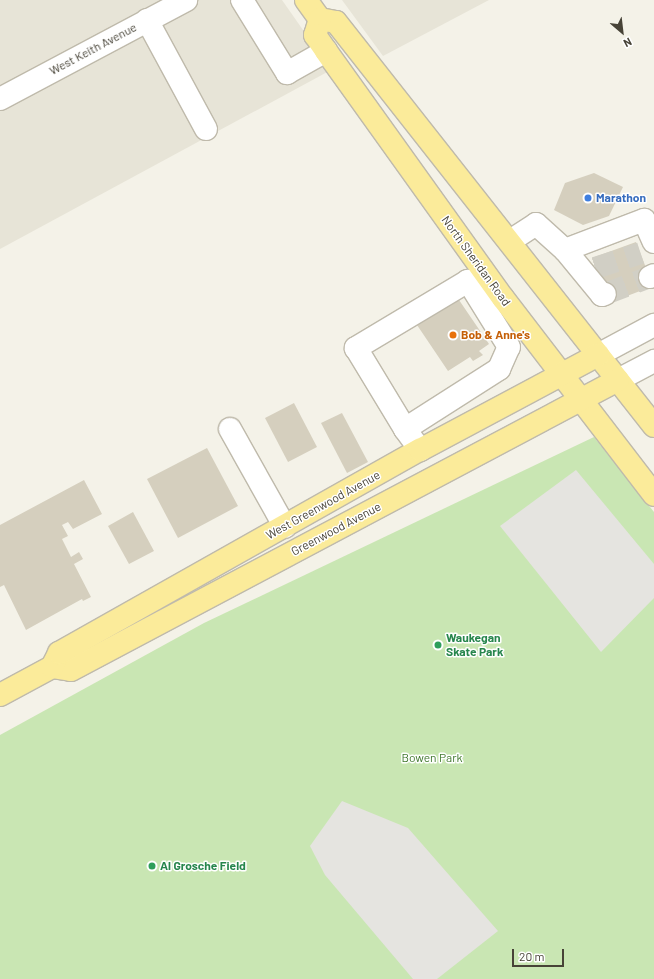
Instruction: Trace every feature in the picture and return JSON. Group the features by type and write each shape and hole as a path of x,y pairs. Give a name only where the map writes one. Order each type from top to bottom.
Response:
{"main road":[{"path":"306,0 320,19 336,22 510,241 654,426"},
{"name":"North Sheridan Road","path":"320,19 315,35 495,304 560,374 654,495"},
{"name":"West Greenwood Avenue","path":"0,695 52,667 59,653 420,450 598,355"},
{"name":"Greenwood Avenue","path":"52,667 71,670 618,380"}],"street":[{"name":"West Keith Avenue","path":"0,99 186,0"},
{"path":"242,0 287,73 326,51"},
{"path":"147,20 206,129"},
{"path":"565,250 644,220 650,248"},
{"path":"510,241 536,224 588,270 602,295 605,294"},
{"path":"406,429 499,369 506,355 509,347 495,304 468,281 356,348 406,429 420,450"},
{"name":"West Greenwood Avenue","path":"598,355 654,325"},
{"path":"618,380 654,361"},
{"path":"469,388 486,414"},
{"path":"230,429 285,527"}],"shaded area":[{"path":"0,0 282,0 331,70 0,249"},
{"path":"342,0 489,0 383,56"},
{"path":"576,470 654,564 654,598 601,652 500,526"},
{"path":"342,801 408,828 498,931 437,979 413,979 325,875 310,846"}],"green space":[{"name":"Bowen Park","path":"594,437 654,512 654,979 0,979 0,735 204,623"}],"building":[{"name":"Marathon","path":"594,173 623,187 609,216 583,225 554,210 565,183"},
{"path":"636,242 653,286 609,303 592,258"},
{"name":"Bob & Anne's","path":"459,300 489,344 479,351 483,355 473,361 470,357 448,371 417,325 449,304 450,306"},
{"path":"294,403 317,447 288,462 265,418"},
{"path":"342,413 368,462 347,473 321,423"},
{"path":"207,448 238,506 178,538 147,479"},
{"path":"84,480 102,514 73,529 68,522 62,525 68,536 62,539 71,557 79,552 83,559 74,564 91,597 83,601 82,599 26,630 4,585 0,587 0,525"},
{"path":"133,512 154,551 129,564 108,526"}],"tunnel":[{"path":"595,268 641,253"},
{"path":"605,294 650,277"}],"place":[{"name":"Marathon","path":"588,198"},
{"name":"Bob & Anne's","path":"453,335"},
{"name":"Waukegan Skate Park","path":"438,645"},
{"name":"Al Grosche Field","path":"152,866"}]}
